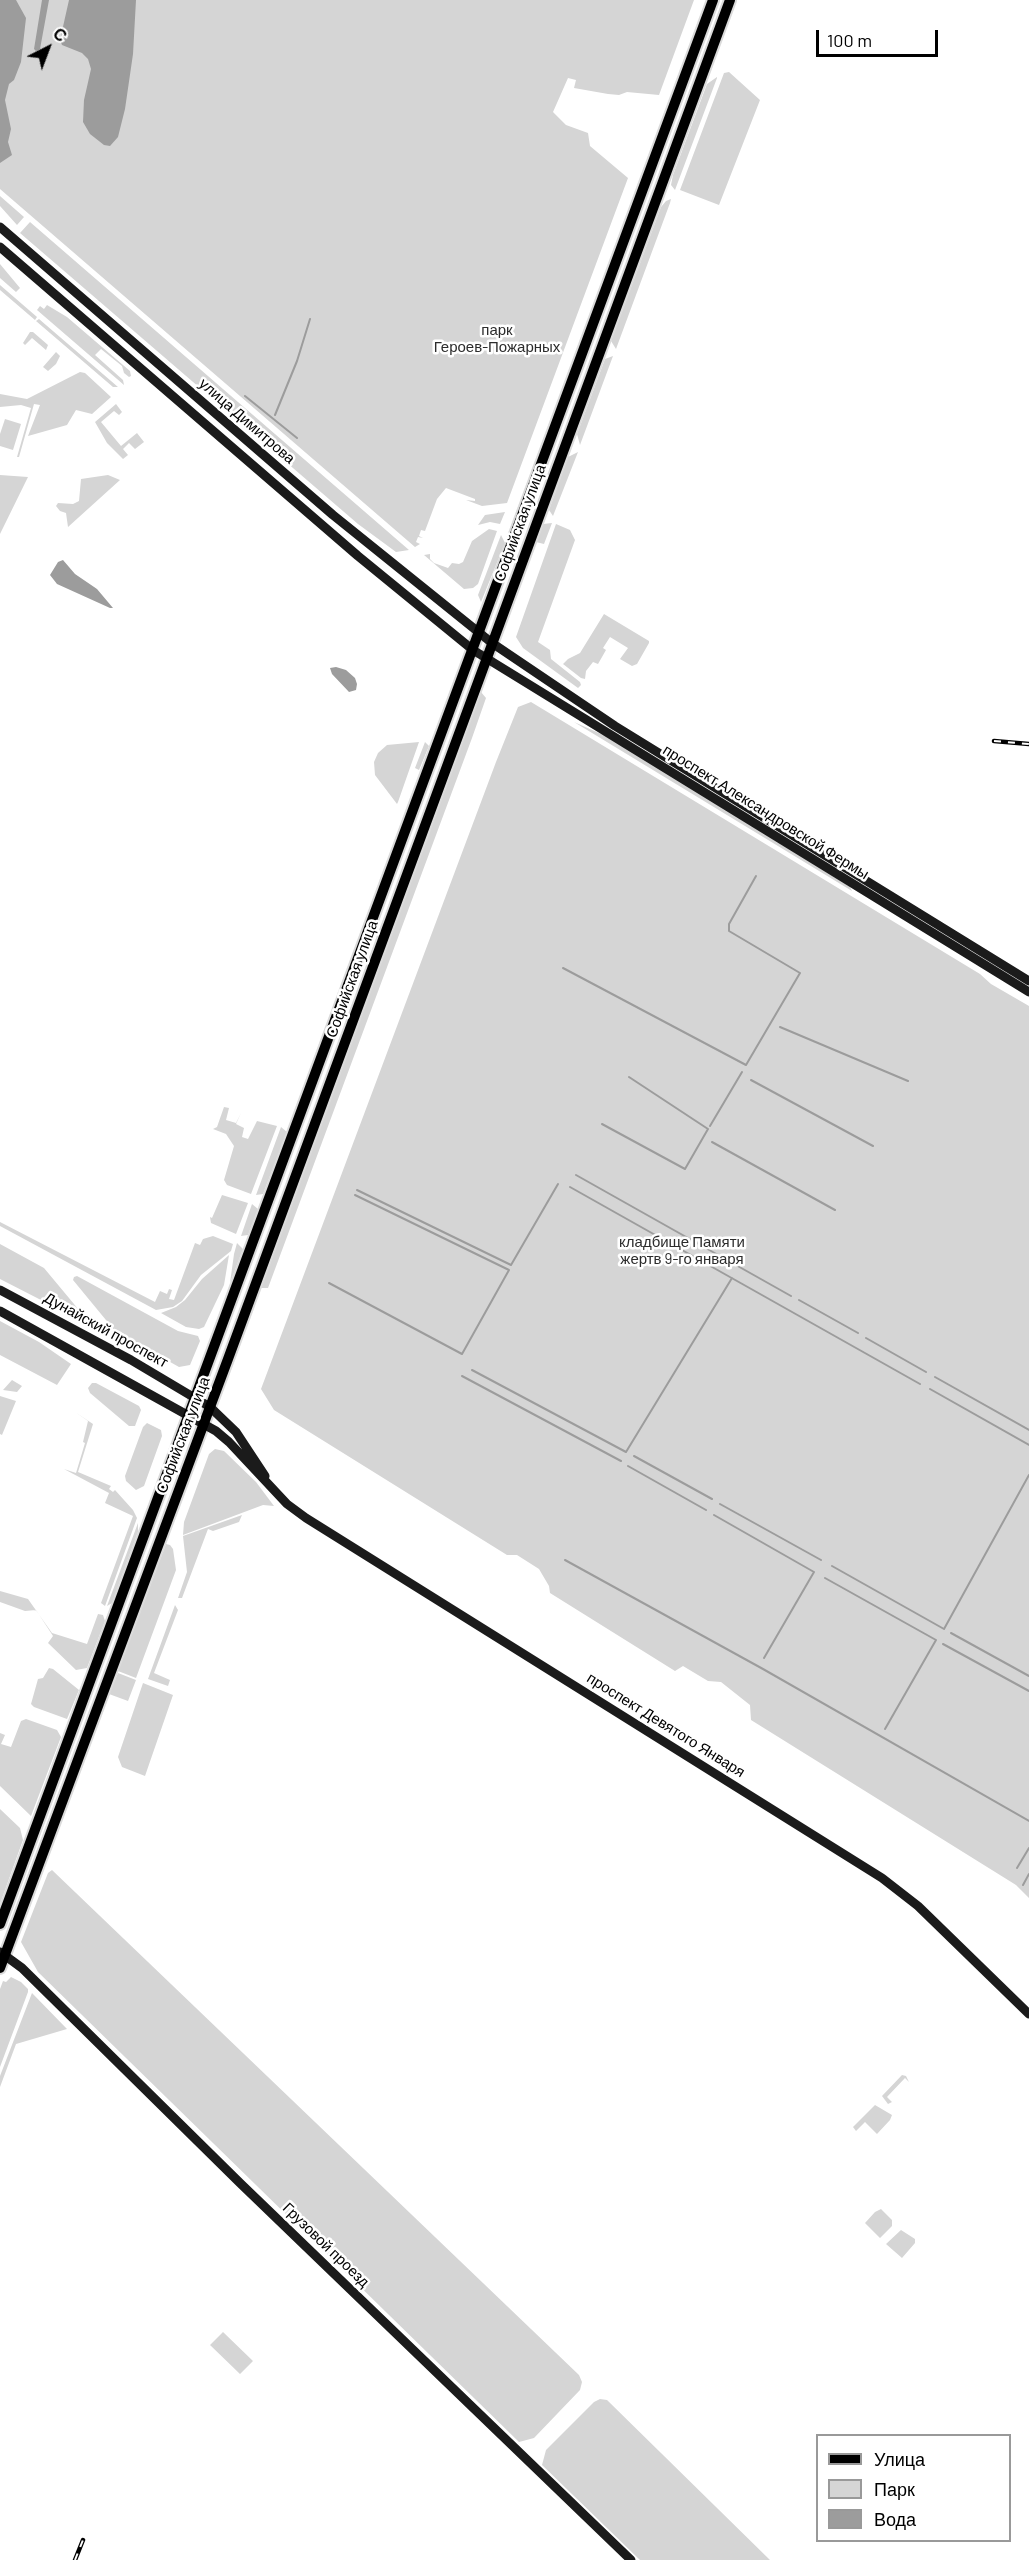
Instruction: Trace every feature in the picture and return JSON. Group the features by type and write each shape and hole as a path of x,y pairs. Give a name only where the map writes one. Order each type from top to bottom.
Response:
{"main road":[{"name":"Софийская улица","path":"0,1924 713,0"},
{"name":"Софийская улица","path":"0,1968 2,1954 210,1407 730,0"}],"street":[{"name":"улица Димитрова","path":"0,227 333,515 492,643"},
{"name":"улица Димитрова","path":"0,247 358,556 473,650 486,658"},
{"name":"проспект Александровской Фермы","path":"492,643 615,726 1029,981"},
{"name":"проспект Александровской Фермы","path":"486,658 1029,992"},
{"name":"Дунайский проспект","path":"0,1290 125,1357 210,1407"},
{"path":"0,1311 189,1416"},
{"name":"проспект Девятого Января","path":"210,1407 222,1416 242,1440 269,1484"},
{"name":"проспект Девятого Января","path":"189,1416 230,1442 287,1504 306,1518 896,1887 1029,2014"},
{"name":"Грузовой проезд","path":"2,1954 22,1968 240,2183 632,2560"}],"green space":[{"name":"парк Героев-Пожарных","path":"0,0 694,0 659,95 627,92 619,95 574,88 576,80 568,78 553,112 566,125 588,133 590,146 628,178 507,503 482,506 466,500 475,501 475,499 446,488 437,499 425,531 421,530 419,536 423,538 418,537 416,542 420,544 415,547 0,189"},
{"path":"729,72 760,100 719,205 680,190 724,73"},
{"path":"717,77 675,190 671,185 673,175 707,84"},
{"path":"0,196 24,217 17,225 0,206"},
{"path":"671,199 616,349 611,341 661,207"},
{"path":"30,222 409,550 396,552 358,524 20,233"},
{"path":"0,264 20,288 16,292 0,278"},
{"path":"0,285 37,317 35,320 0,290"},
{"path":"47,305 67,317 130,371 131,376 129,377 124,373 122,366 101,349 95,355 123,380 124,385 37,310 40,306 44,309"},
{"path":"39,319 118,387 113,387 36,321"},
{"path":"30,332 48,345 46,350 32,338 25,345 23,343"},
{"path":"56,352 60,356 56,364 48,371 43,367"},
{"path":"613,356 580,445 577,434 605,359"},
{"path":"80,372 85,373 111,397 92,414 76,410 67,425 28,436 40,405 34,404 19,457 17,457 31,408 21,405 0,407 0,394 27,399"},
{"path":"116,404 122,412 119,415 114,411 101,422 121,446 137,433 144,442 135,449 129,443 123,449 128,455 123,459 107,443 95,422"},
{"path":"5,419 21,424 13,450 0,446 0,434"},
{"path":"578,452 553,516 549,510 568,457"},
{"path":"0,475 28,477 0,534"},
{"path":"108,475 120,480 68,527 66,513 60,511 56,506 58,503 73,504 79,501 81,479"},
{"path":"505,512 500,524 490,522 478,525 485,515"},
{"path":"552,523 544,544 536,542 543,524"},
{"path":"556,524 570,530 575,540 538,642 550,650 551,659 580,682 581,685 578,688 523,648 516,637"},
{"path":"489,529 497,531 478,584 473,588 464,589 424,555 430,554 430,559 434,563 448,568 452,563 459,564 463,562 472,541"},
{"path":"501,535 505,543 481,602 478,595"},
{"path":"604,614 649,643 637,664 632,666 620,659 628,648 610,637 603,648 606,650 598,664 593,662 586,671 585,679 581,678 563,664 580,653"},
{"path":"481,692 486,698 472,738 268,1288 260,1288"},
{"name":"кладбище Памяти жертв 9-го января","path":"531,702 1029,1006 1029,1898 1016,1885 751,1720 750,1705 721,1682 708,1681 683,1666 675,1671 550,1593 549,1586 539,1569 517,1555 507,1555 274,1410 261,1389 496,762 518,707"},
{"path":"574,722 608,737 850,887 852,891"},
{"path":"419,742 397,804 375,775 374,762 378,753 387,745"},
{"path":"425,742 429,746 419,770 415,768"},
{"path":"224,1107 229,1108 226,1120 236,1123 241,1113 236,1124 244,1128 242,1137 248,1139 257,1121 277,1126 251,1194 227,1185 224,1180 234,1146 226,1134 213,1129 217,1127"},
{"path":"281,1127 287,1132 263,1194 256,1195"},
{"path":"222,1195 248,1203 236,1234 211,1223 210,1217 212,1218"},
{"path":"252,1204 258,1209 248,1235 241,1236"},
{"path":"0,1222 155,1302 160,1291 167,1294 169,1289 172,1290 169,1299 174,1300 195,1243 200,1245 203,1239 213,1236 233,1244 231,1251 201,1275 182,1301 173,1307 156,1310 0,1226"},
{"path":"237,1243 243,1249 230,1283 234,1254"},
{"path":"0,1244 44,1268 79,1310 78,1314 39,1299 0,1279"},
{"path":"229,1255 224,1285 204,1327 199,1329 186,1327 161,1313 176,1307 185,1300 202,1279"},
{"path":"77,1276 178,1331 198,1336 200,1341 190,1365 179,1367 115,1331 73,1280"},
{"path":"0,1321 39,1342 71,1364 57,1385 0,1355"},
{"path":"12,1380 22,1386 17,1392 3,1390"},
{"path":"92,1383 139,1406 141,1410 135,1426 129,1426 90,1393 88,1388"},
{"path":"0,1396 16,1401 2,1435 0,1434"},
{"path":"75,1412 93,1424 78,1472 111,1486 109,1489 113,1492 115,1490 137,1518 105,1606 101,1603 133,1516 105,1503 109,1493 64,1469 76,1473 85,1443 83,1442 88,1421"},
{"path":"147,1423 161,1430 162,1436 144,1486 136,1490 126,1481 125,1476 143,1427"},
{"path":"215,1449 224,1451 256,1482 274,1506 263,1505 183,1535 184,1522 209,1454"},
{"path":"242,1515 239,1522 213,1531 208,1529 182,1598 178,1598 187,1572 183,1536"},
{"path":"138,1523 138,1532 112,1603 107,1606"},
{"path":"166,1544 173,1549 176,1570 136,1678 118,1671"},
{"path":"0,1591 28,1599 36,1610 25,1611 0,1602"},
{"path":"175,1605 178,1610 154,1673 170,1680 168,1686 148,1679"},
{"path":"98,1614 103,1615 105,1621 87,1668 76,1670 48,1643 53,1636 39,1615 52,1633 87,1644"},
{"path":"49,1668 79,1690 67,1719 31,1704 38,1679 43,1678"},
{"path":"118,1673 136,1680 128,1701 109,1694"},
{"path":"143,1683 173,1695 145,1776 122,1767 118,1757"},
{"path":"26,1719 57,1730 61,1737 31,1816 0,1786 0,1733 5,1735 1,1744 11,1747 21,1721"},
{"path":"0,1809 20,1828 23,1840 0,1904"},
{"path":"52,1870 579,2375 582,2382 580,2390 534,2438 519,2442 38,1972 21,1942 48,1873"},
{"path":"11,1977 21,1982 28,1992 0,2067 0,1989 3,1981 6,1982"},
{"path":"32,1993 67,2029 16,2044 0,2087 0,2076"},
{"path":"902,2075 906,2076 909,2082 905,2078 887,2097 892,2102 888,2104 882,2096"},
{"path":"875,2105 892,2115 890,2120 877,2134 865,2122 856,2131 853,2127"},
{"path":"881,2209 892,2220 892,2226 880,2238 865,2223"},
{"path":"901,2230 915,2239 915,2243 902,2258 886,2244"},
{"path":"223,2332 253,2361 240,2374 210,2345"},
{"path":"600,2399 607,2400 770,2560 640,2560 542,2465 546,2450 594,2402"}],"water":[{"path":"0,0 16,0 26,18 21,62 14,80 9,84 5,100 11,129 8,142 12,155 0,163"},
{"path":"42,0 49,0 40,49 36,51 34,49"},
{"path":"69,0 136,0 133,54 125,109 118,137 110,146 104,145 90,134 83,122 84,100 91,69 88,59 82,53 62,45 60,40"},
{"path":"63,560 75,574 97,589 113,608 57,584 50,575 58,562"},
{"path":"330,668 346,670 355,678 356,690 349,692 332,674"}],"waterway":[{"path":"275,415 297,361 310,319"},
{"path":"245,396 297,438"},
{"path":"563,968 746,1065 800,973 729,931 729,924 756,876"},
{"path":"780,1027 908,1081"},
{"path":"710,1126 742,1072"},
{"path":"602,1124 685,1169 708,1129 629,1077"},
{"path":"751,1080 873,1146"},
{"path":"712,1142 835,1210"},
{"path":"576,1175 791,1296"},
{"path":"357,1190 511,1265 558,1184"},
{"path":"570,1187 920,1384"},
{"path":"329,1283 462,1354 509,1270 355,1195"},
{"path":"472,1370 626,1452 732,1278"},
{"path":"799,1300 858,1333"},
{"path":"866,1338 926,1372"},
{"path":"462,1376 621,1461"},
{"path":"935,1377 1029,1430"},
{"path":"930,1389 1029,1445"},
{"path":"634,1456 712,1499"},
{"path":"628,1466 706,1510"},
{"path":"832,1566 944,1629 1029,1475"},
{"path":"720,1504 821,1560"},
{"path":"714,1515 814,1572 764,1658"},
{"path":"565,1560 763,1669 1029,1821"},
{"path":"825,1578 936,1640 885,1729"},
{"path":"951,1633 1029,1676"},
{"path":"943,1644 1029,1691"},
{"path":"1017,1868 1029,1848"},
{"path":"1023,1885 1029,1874"}],"railway":[{"path":"994,741 1029,744"},
{"path":"75,2560 83,2540"}]}
